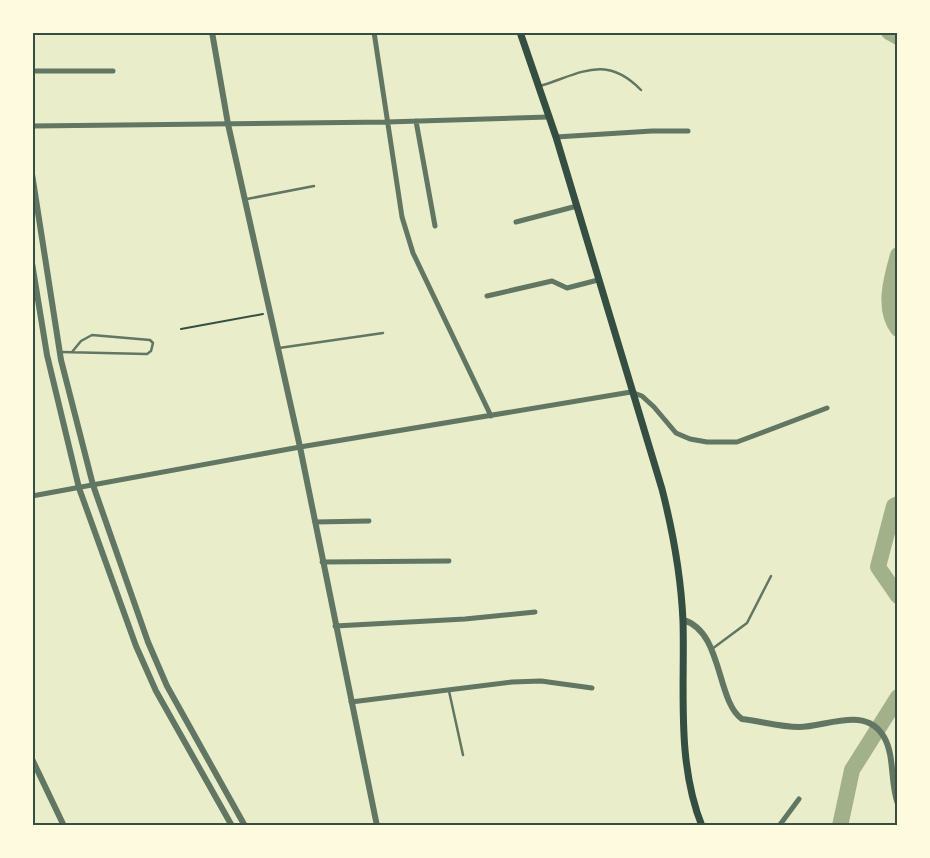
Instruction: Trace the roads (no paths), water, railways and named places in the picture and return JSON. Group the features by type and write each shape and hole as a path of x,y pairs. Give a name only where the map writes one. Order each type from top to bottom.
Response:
{"main road":[{"path":"520,32 556,136 631,392 662,489 670,522 676,556 682,620 687,764 691,790 702,826"}],"street":[{"path":"212,32 228,124 279,348 377,826"},
{"path":"374,32 402,217 413,253 490,416"},
{"path":"32,71 113,71"},
{"path":"32,126 416,122 548,117"},
{"path":"416,122 435,226"},
{"path":"556,136 688,131"},
{"path":"32,174 60,352 93,485 148,642 167,686 245,826"},
{"path":"516,222 577,206"},
{"path":"32,262 47,354 79,488 136,646 156,691 232,826"},
{"path":"487,296 552,281 567,288 598,280"},
{"path":"32,496 300,447 631,392 642,396 654,406 676,433 690,439 707,442 737,442 827,408"},
{"path":"315,522 369,521"},
{"path":"322,562 449,561"},
{"path":"336,626 465,619 535,612"},
{"path":"682,620 692,622 698,628 718,662 729,705 734,714 742,719 799,727 854,718 866,721 874,726 884,736 888,745 898,804"},
{"path":"352,702 512,682 541,681 592,688"},
{"path":"156,691 167,686"},
{"path":"32,759 64,826"},
{"path":"779,826 799,799"}],"lane":[{"path":"538,87 592,70 613,70 628,77 641,90"},
{"path":"245,200 314,186"},
{"path":"279,348 383,333"},
{"path":"60,352 147,354 151,351 153,343 150,340 92,335 81,341 72,352"},
{"path":"710,650 747,623 771,576"},
{"path":"449,690 463,755"}],"waterway":[{"path":"889,32 898,37"},
{"path":"898,255 891,283 889,302 890,312 898,329"},
{"path":"898,504 894,506 878,567 898,596"},
{"path":"840,826 852,770 898,697"}]}
